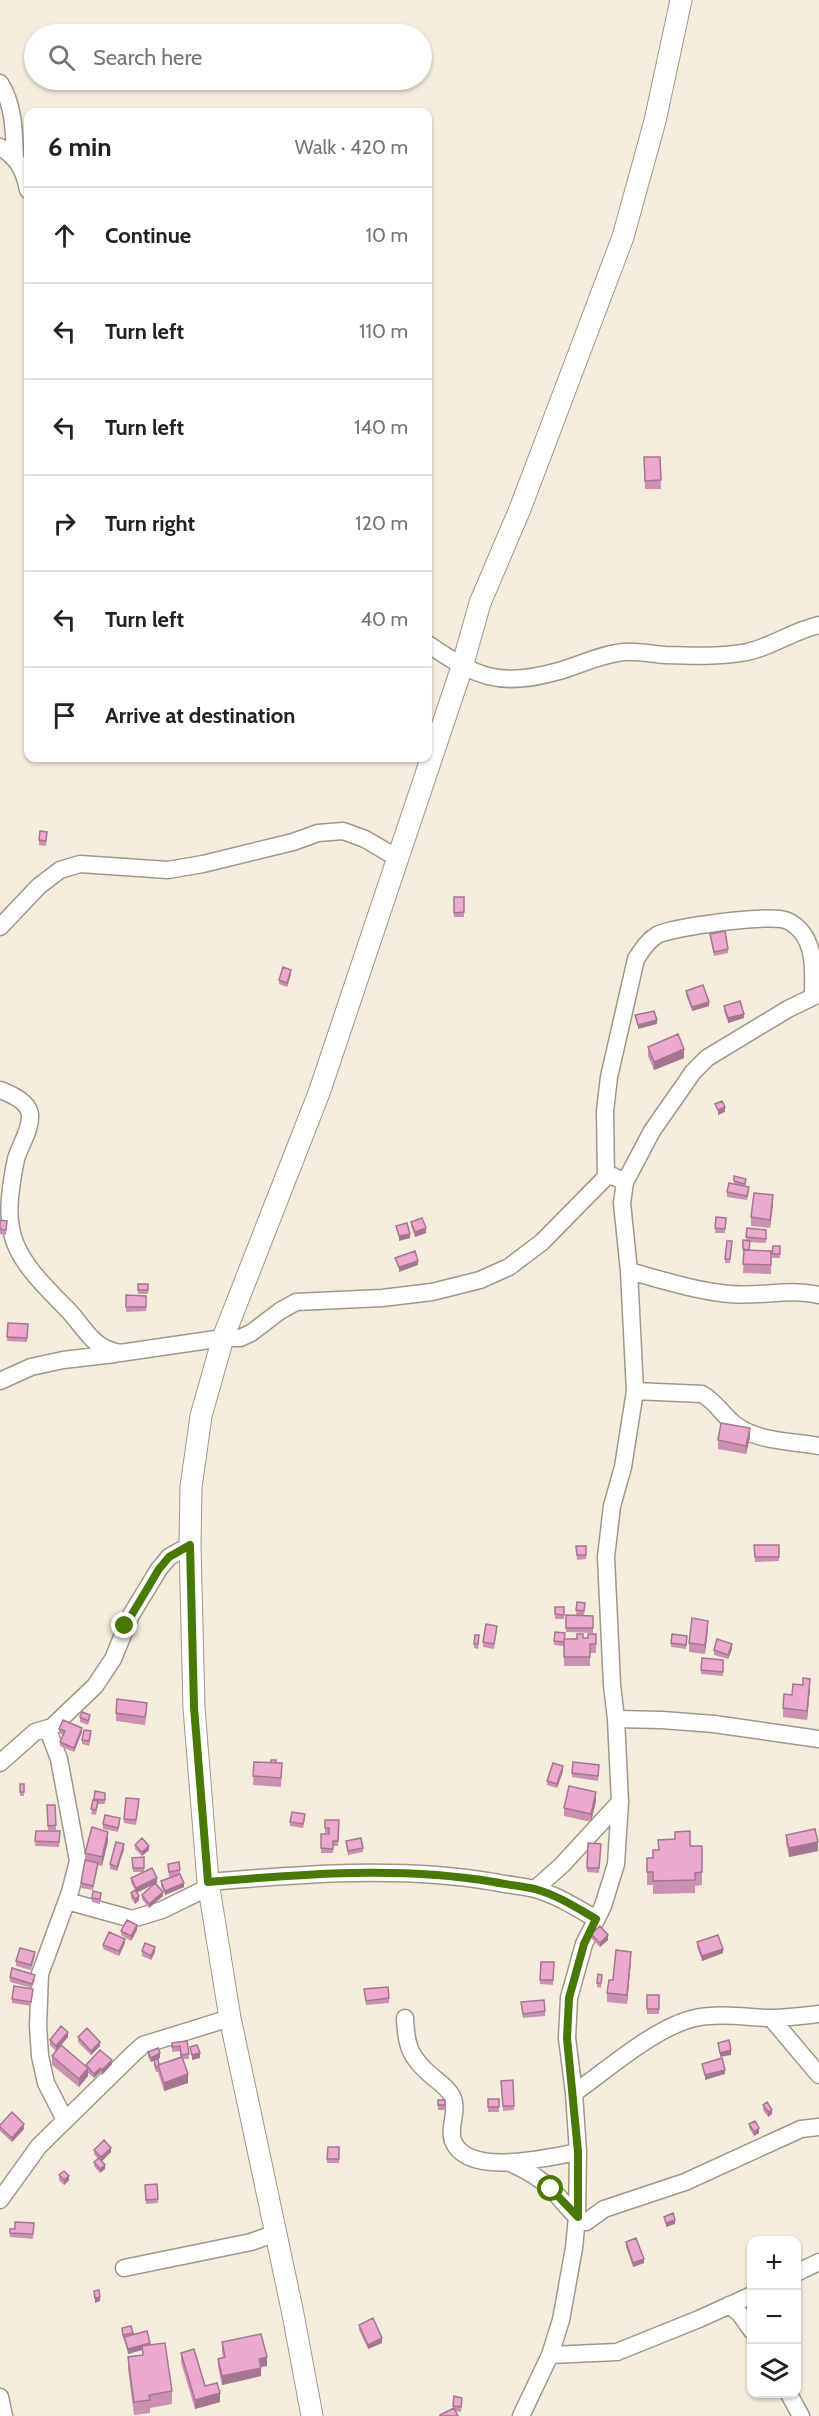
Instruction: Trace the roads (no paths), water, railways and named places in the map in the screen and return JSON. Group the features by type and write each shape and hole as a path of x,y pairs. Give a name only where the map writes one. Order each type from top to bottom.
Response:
{"street":[{"path":"432,758 480,603 520,509 623,237 655,121 681,0"},
{"path":"0,83 5,91 13,117 15,157"},
{"path":"0,147 15,157 24,171"},
{"path":"432,647 462,667 491,678 526,678 558,671 598,657 625,652 712,656 749,652 805,628 819,625"},
{"path":"312,2416 230,2018 209,1885 194,1707 190,1487 201,1416 223,1338 319,1093 431,762"},
{"path":"0,927 39,886 60,870 80,864 168,870 293,842 318,833 343,831 365,839 399,859"},
{"path":"521,2416 550,2355 561,2320 578,2217 578,2152 567,2038 569,1998 584,1944 596,1919 616,1864 620,1802 606,1557 612,1506 623,1467 635,1391 629,1271 622,1203 625,1182 652,1131 693,1072 707,1058 788,1009 816,995 813,963 808,943 800,929 786,920 763,919 659,934 647,942 636,959 609,1077 605,1111 606,1177"},
{"path":"0,1090 22,1101 30,1113 29,1126 17,1155 8,1188 7,1217 10,1238 16,1252 48,1290 76,1318 91,1339 106,1351 120,1353"},
{"path":"0,1381 31,1367 63,1359 223,1338 240,1338 296,1302 382,1298 432,1292 480,1280 509,1267 542,1242 606,1177 613,1176 625,1182"},
{"path":"629,1271 711,1292 732,1295 784,1291 819,1295"},
{"path":"635,1391 702,1394 711,1399 733,1423 744,1430 763,1438 819,1446"},
{"path":"0,1763 35,1732 48,1730 96,1686 112,1659 131,1615 159,1569 169,1557 190,1545"},
{"path":"616,1719 703,1724 819,1739"},
{"path":"48,1730 59,1759 78,1861 67,1901 40,1974 38,2026 40,2056 46,2083 66,2120"},
{"path":"535,1889 562,1865 620,1802"},
{"path":"67,1901 132,1919 142,1918 162,1910 209,1885 273,1876 414,1874 470,1878 535,1889 561,1899 596,1919"},
{"path":"574,2094 629,2053 670,2027 695,2018 730,2016 771,2018 819,2014"},
{"path":"0,2200 39,2146 143,2045 230,2018"},
{"path":"405,2018 406,2041 413,2058 443,2085 452,2097 453,2142 462,2153 482,2160 510,2163 578,2152"},
{"path":"771,2018 819,2075"},
{"path":"510,2163 534,2174 586,2222 603,2209 685,2182 801,2129 819,2127"},
{"path":"124,2268 251,2242 276,2233"},
{"path":"801,2271 819,2262"},
{"path":"550,2355 617,2352 747,2297"},
{"path":"729,2305 747,2324"},
{"path":"0,2397 4,2416"},
{"path":"791,2398 801,2416"}]}
